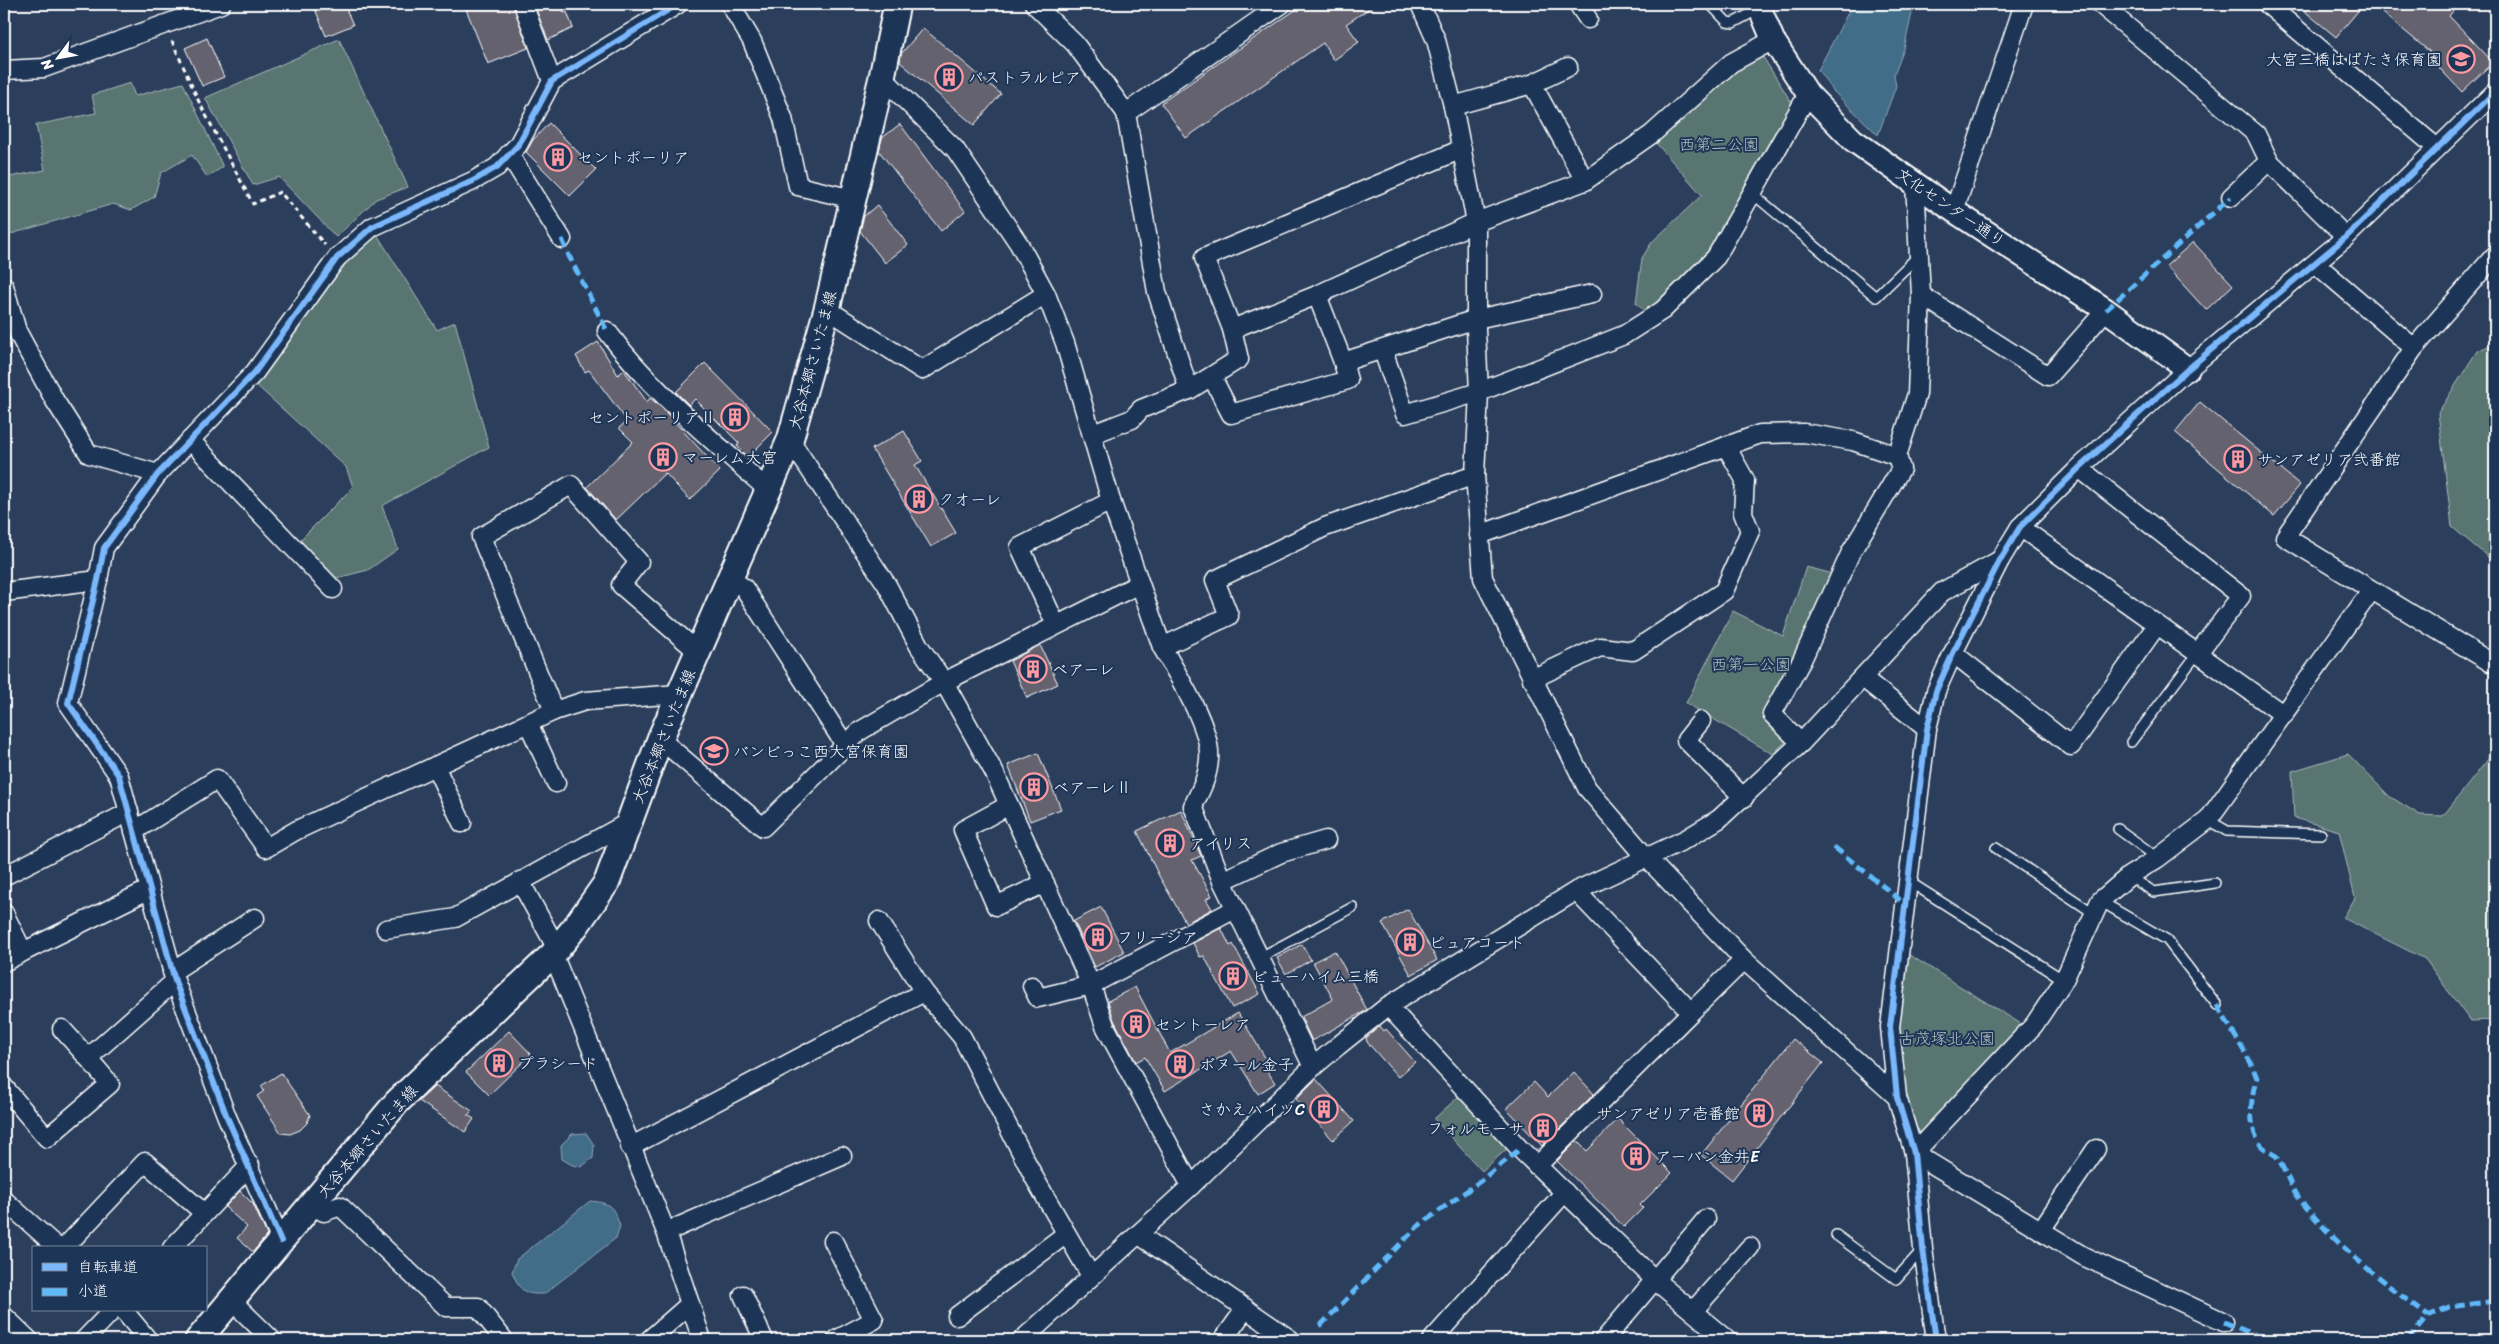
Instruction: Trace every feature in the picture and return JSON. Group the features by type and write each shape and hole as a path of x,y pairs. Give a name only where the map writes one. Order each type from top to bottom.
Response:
{"main road":[{"name":"大谷本郷さいたま線","path":"198,1340 397,1102 555,952 607,882 660,739 790,440 827,309 882,77 897,4"}],"street":[{"path":"4,70 44,68 221,4"},
{"path":"523,4 552,81"},
{"path":"281,1241 250,1165 227,1117 174,976 119,776 68,703 104,548 158,474 255,372 337,258 372,227 473,181 497,167 518,145 552,81 678,4"},
{"path":"730,4 752,41 783,118 798,186 853,199"},
{"path":"1034,4 1075,44 1126,113 1156,292 1189,390"},
{"path":"1126,113 1282,4"},
{"path":"1420,4 1436,40 1454,106 1476,222 1476,318 1479,392 1474,475 1482,578 1587,788 1646,857 1744,960 1897,1098"},
{"path":"1578,4 1588,19"},
{"path":"1954,211 2024,4"},
{"path":"2100,4 2256,134 2269,161 2346,237"},
{"path":"2267,4 2437,148"},
{"name":"文化センター通り","path":"1759,6 1773,40 1808,94 1853,140 1954,211 2106,310 2188,369"},
{"path":"1232,328 1317,295 1476,222 1585,180 1652,134 1731,63 1773,40"},
{"path":"1454,106 1532,84 1568,68"},
{"path":"882,77 955,149 1019,244 1046,294 1065,343 1111,501 1139,584 1162,647 1200,716 1210,757 1205,783 1192,806 1222,881 1313,1067"},
{"path":"1532,84 1585,180"},
{"path":"1936,1340 1922,1249 1914,1153 1897,1098 1890,1027 1927,729 1936,691 1953,652 2000,560 2020,527 2079,468 2188,369 2346,237 2495,92"},
{"path":"1384,351 1405,414 1479,392 1624,335 1663,310 1716,257 1808,94"},
{"path":"1093,434 1132,419 1141,409 1189,390 1239,358 1232,328 1204,258 1462,149"},
{"path":"509,154 562,239"},
{"path":"2231,197 2269,161"},
{"path":"1801,743 1772,714 1802,660 1851,552 1901,469 1897,456 1917,394 1921,295 1915,183"},
{"path":"2490,662 2370,591 2285,537 2414,348 2495,255"},
{"path":"2316,264 2414,348"},
{"path":"4,286 10,333 89,454 158,474"},
{"path":"827,309 922,370 1046,294"},
{"path":"1343,362 1384,351 1476,318 1592,294"},
{"path":"1212,376 1230,414 1348,380 1317,295"},
{"path":"1921,295 2048,376 2106,310"},
{"path":"607,331 625,355 659,391 769,491"},
{"path":"1479,534 1760,434 1804,433 1853,441 1897,456"},
{"path":"190,440 333,588"},
{"path":"790,440 888,585 919,646 944,682 994,772 1091,985 1105,1026 1191,1186"},
{"path":"1532,679 1600,648 1633,651 1724,591 1750,531 1743,513 1745,480 1726,446"},
{"path":"2079,468 2241,596 2197,654"},
{"path":"1162,647 1229,616 1215,580 1325,527 1474,475"},
{"path":"554,711 481,537 571,485 639,562 621,586 697,651"},
{"path":"1056,625 1020,547 1111,501"},
{"path":"2020,527 2284,715"},
{"path":"1022,1340 1191,1186 1313,1067 1388,1006 1576,891 1686,839 1719,819 1744,798 1801,743 1942,592 2000,560"},
{"path":"730,578 744,588 845,745"},
{"path":"4,592 98,580"},
{"path":"660,739 763,827 860,731 944,682 1139,584"},
{"path":"1914,1153 2034,1025 2064,980 2097,908 2129,876 2158,858 2208,820 2370,591"},
{"path":"1953,652 2070,746 2157,625"},
{"path":"1863,678 1927,729"},
{"path":"134,831 217,779 266,848 297,830 554,711 585,702 679,694"},
{"path":"1701,721 1686,740 1744,798"},
{"path":"528,724 556,783"},
{"path":"435,766 462,823"},
{"path":"1009,806 963,830 996,906 1045,883"},
{"path":"4,876 129,812"},
{"path":"386,929 455,918 629,822"},
{"path":"1222,881 1281,853 1326,840"},
{"path":"520,881 555,952 630,1147 666,1232 702,1340"},
{"path":"4,962 150,889"},
{"path":"1576,891 1691,1012"},
{"path":"1032,986 1038,998 1091,985 1235,909"},
{"path":"4,913 23,952"},
{"path":"88,1058 174,976 256,918"},
{"path":"879,921 924,992 962,1037 1035,1179 1091,1276"},
{"path":"1537,1166 1744,960"},
{"path":"630,1147 924,992"},
{"path":"1388,1006 1537,1166 1656,1281 1727,1340"},
{"path":"4,1087 47,1138 110,1084 62,1029"},
{"path":"2041,1230 2096,1150"},
{"path":"1914,1153 2082,1256 2224,1322"},
{"path":"666,1232 842,1156"},
{"path":"66,1246 145,1162 204,1214"},
{"path":"174,1246 250,1165"},
{"path":"1432,1340 1564,1192"},
{"path":"4,1200 56,1246"},
{"path":"311,1205 324,1212 340,1206 446,1307 478,1307 504,1340"},
{"path":"1604,1340 1656,1281 1706,1219"},
{"path":"957,1316 1066,1234"},
{"path":"1138,1234 1291,1340"},
{"path":"833,1241 874,1320 836,1340"},
{"path":"1692,1311 1750,1248"},
{"path":"743,1295 764,1340"},
{"path":"232,1301 272,1340"},
{"path":"649,1340 690,1304"},
{"path":"1223,1340 1246,1308"},
{"path":"84,1340 111,1312"},
{"path":"125,1312 148,1340"},
{"path":"4,1316 29,1340"}],"lane":[{"path":"1710,4 1727,22 1733,23 1759,6"},
{"path":"1752,194 1876,297 1919,255"},
{"path":"2131,742 2197,654"},
{"path":"2208,820 2227,831 2321,834"},
{"path":"2118,829 2158,858"},
{"path":"1996,848 2097,908 2167,940 2217,1005"},
{"path":"2129,876 2154,892 2216,883"},
{"path":"1908,881 2064,980"},
{"path":"1259,958 1353,907"},
{"path":"1836,1234 1896,1279 1922,1249"}],"path":[{"path":"165,25 199,102 253,204 280,192 337,258"}],"green space":[{"path":"339,39 408,187 376,199 336,237 279,177 253,185 205,98"},
{"name":"西第二公園","path":"1761,54 1792,103 1710,252 1647,313 1636,303 1642,258 1652,242 1702,195 1656,143 1736,67"},
{"path":"130,83 135,96 183,83 223,167 207,177 192,155 161,173 154,197 131,210 113,204 4,236 4,178 45,170 36,125 96,113 92,95"},
{"path":"378,236 437,330 455,322 489,447 382,506 398,549 368,570 333,579 300,540 353,487 346,467 254,383 360,245"},
{"path":"2495,343 2495,563 2452,527 2438,413 2477,351"},
{"name":"西第一公園","path":"1806,567 1837,575 1768,715 1789,738 1773,754 1686,703 1733,611 1783,636"},
{"path":"2495,687 2495,1020 2470,1021 2425,959 2343,918 2355,898 2339,831 2294,818 2292,771 2348,754 2389,796 2420,815 2443,816 2489,758"},
{"name":"古茂塚北公園","path":"1903,951 2026,1027 1917,1144 1906,1095 1895,1027"},
{"path":"1459,1096 1509,1147 1482,1171 1434,1119"}],"water":[{"path":"1914,4 1904,49 1894,75 1896,86 1878,135 1834,92 1818,70 1852,5"},
{"path":"586,1133 594,1145 593,1158 581,1167 572,1165 562,1159 561,1145 572,1134"},
{"path":"590,1201 603,1203 611,1207 620,1226 616,1238 544,1294 531,1294 523,1290 512,1272 517,1259"}],"building":[{"path":"313,4 344,4 353,25 326,36"},
{"path":"464,4 513,4 528,48 488,64"},
{"path":"534,4 560,4 564,13 567,12 573,28 548,40"},
{"path":"1304,4 1376,4 1346,24 1359,42 1334,60 1323,43 1186,138 1161,103"},
{"path":"2296,4 2364,4 2336,37"},
{"path":"2372,4 2459,4 2449,16 2493,62 2462,92 2427,55 2430,52"},
{"name":"パストラルピア","path":"923,28 1001,94 974,125 900,62 901,54"},
{"path":"207,38 224,77 202,86 185,48"},
{"name":"セントポーリア","path":"549,123 596,170 570,196 526,152 533,140"},
{"path":"900,124 965,211 941,231 879,151 882,138"},
{"path":"877,205 908,245 885,263 860,231 864,216"},
{"path":"2193,242 2233,285 2206,310 2166,266"},
{"name":"マーレム大宮","path":"598,342 618,375 624,370 647,402 650,398 661,407 720,471 690,500 665,473 616,520 587,487 633,442 619,428 627,421 589,370 585,372 576,356"},
{"name":"セントポーリアⅡ","path":"705,363 773,432 748,457 737,446 739,443 695,399 689,405 676,392"},
{"name":"サンアゼリア弐番館","path":"2200,402 2300,485 2274,516 2175,432"},
{"name":"クオーレ","path":"904,431 922,461 915,465 956,533 931,547 872,449"},
{"name":"ベアーレ","path":"1040,645 1058,684 1027,698 1010,661"},
{"name":"ベアーレⅡ","path":"1038,753 1061,809 1030,821 1008,765"},
{"path":"1181,810 1201,856 1192,860 1212,896 1206,899 1212,909 1186,923 1159,876 1137,831"},
{"name":"フリージア","path":"1101,907 1124,952 1095,967 1074,921"},
{"name":"ピュアコート","path":"1408,909 1437,960 1411,975 1382,923"},
{"name":"ビューハイム三橋","path":"1221,928 1230,946 1233,944 1260,994 1232,1008 1204,956 1200,957 1193,943"},
{"path":"1302,944 1311,960 1286,974 1277,958"},
{"path":"1335,951 1367,1010 1312,1041 1301,1017 1333,999 1313,962"},
{"path":"1135,987 1170,1053 1238,1013 1269,1064 1265,1067 1275,1083 1258,1094 1231,1051 1165,1091 1145,1057 1136,1062 1114,1020 1108,1001"},
{"path":"1380,1026 1384,1031 1386,1029 1415,1062 1398,1077 1367,1042 1366,1038"},
{"name":"プラシード","path":"509,1031 531,1054 489,1095 466,1072"},
{"name":"サンアゼリア壱番館","path":"1793,1039 1823,1063 1732,1180 1701,1155"},
{"name":"フォルモーサ","path":"1574,1072 1594,1094 1542,1146 1506,1109 1534,1082 1548,1097"},
{"path":"281,1073 310,1115 307,1123 300,1130 290,1134 281,1133 257,1096 264,1091 261,1086"},
{"name":"さかえハイツC","path":"1316,1079 1354,1121 1333,1140 1296,1099"},
{"path":"435,1086 472,1111 468,1115 474,1119 465,1132 419,1101"},
{"path":"1618,1119 1672,1173 1640,1205 1643,1208 1624,1227 1557,1161 1577,1141 1587,1151"},
{"path":"240,1191 253,1204 267,1235 253,1252 237,1238 247,1227 225,1207"}],"marked path":[{"path":"2106,310 2231,197"},
{"path":"562,239 607,331"},
{"path":"1834,847 1905,904"},
{"path":"2217,1005 2251,1063 2257,1078 2251,1111 2253,1129 2260,1144 2277,1158 2299,1198 2328,1232 2376,1276 2428,1316"},
{"path":"1320,1326 1417,1227 1479,1182 1520,1149"},
{"path":"2408,1340 2428,1316 2449,1307 2495,1301"},
{"path":"2224,1322 2267,1340"}],"cycle path":[{"path":"281,1241 227,1117 175,981 119,776 68,703 104,548 158,474 255,372 337,258 372,227 473,181 497,167 518,145 552,81 678,4"},
{"path":"1936,1340 1923,1249 1914,1153 1897,1097 1890,1027 1927,729 1936,691 1953,653 2000,560 2020,527 2079,468 2188,369 2346,237 2495,92"}],"place":[{"name":"大宮三橋はばたき保育園","path":"2461,59"},
{"name":"パストラルピア","path":"949,77"},
{"name":"セントポーリア","path":"558,157"},
{"name":"セントポーリアⅡ","path":"735,417"},
{"name":"マーレム大宮","path":"663,457"},
{"name":"サンアゼリア弐番館","path":"2238,459"},
{"name":"クオーレ","path":"919,499"},
{"name":"ベアーレ","path":"1033,669"},
{"name":"バンビっこ西大宮保育園","path":"714,751"},
{"name":"ベアーレⅡ","path":"1034,787"},
{"name":"アイリス","path":"1170,843"},
{"name":"フリージア","path":"1098,937"},
{"name":"ピュアコート","path":"1410,942"},
{"name":"ビューハイム三橋","path":"1233,976"},
{"name":"セントーレア","path":"1136,1024"},
{"name":"プラシード","path":"499,1063"},
{"name":"ボヌール金子","path":"1180,1064"},
{"name":"さかえハイツC","path":"1324,1109"},
{"name":"サンアゼリア壱番館","path":"1759,1113"},
{"name":"フォルモーサ","path":"1543,1128"},
{"name":"アーバン金井E","path":"1636,1156"}]}
